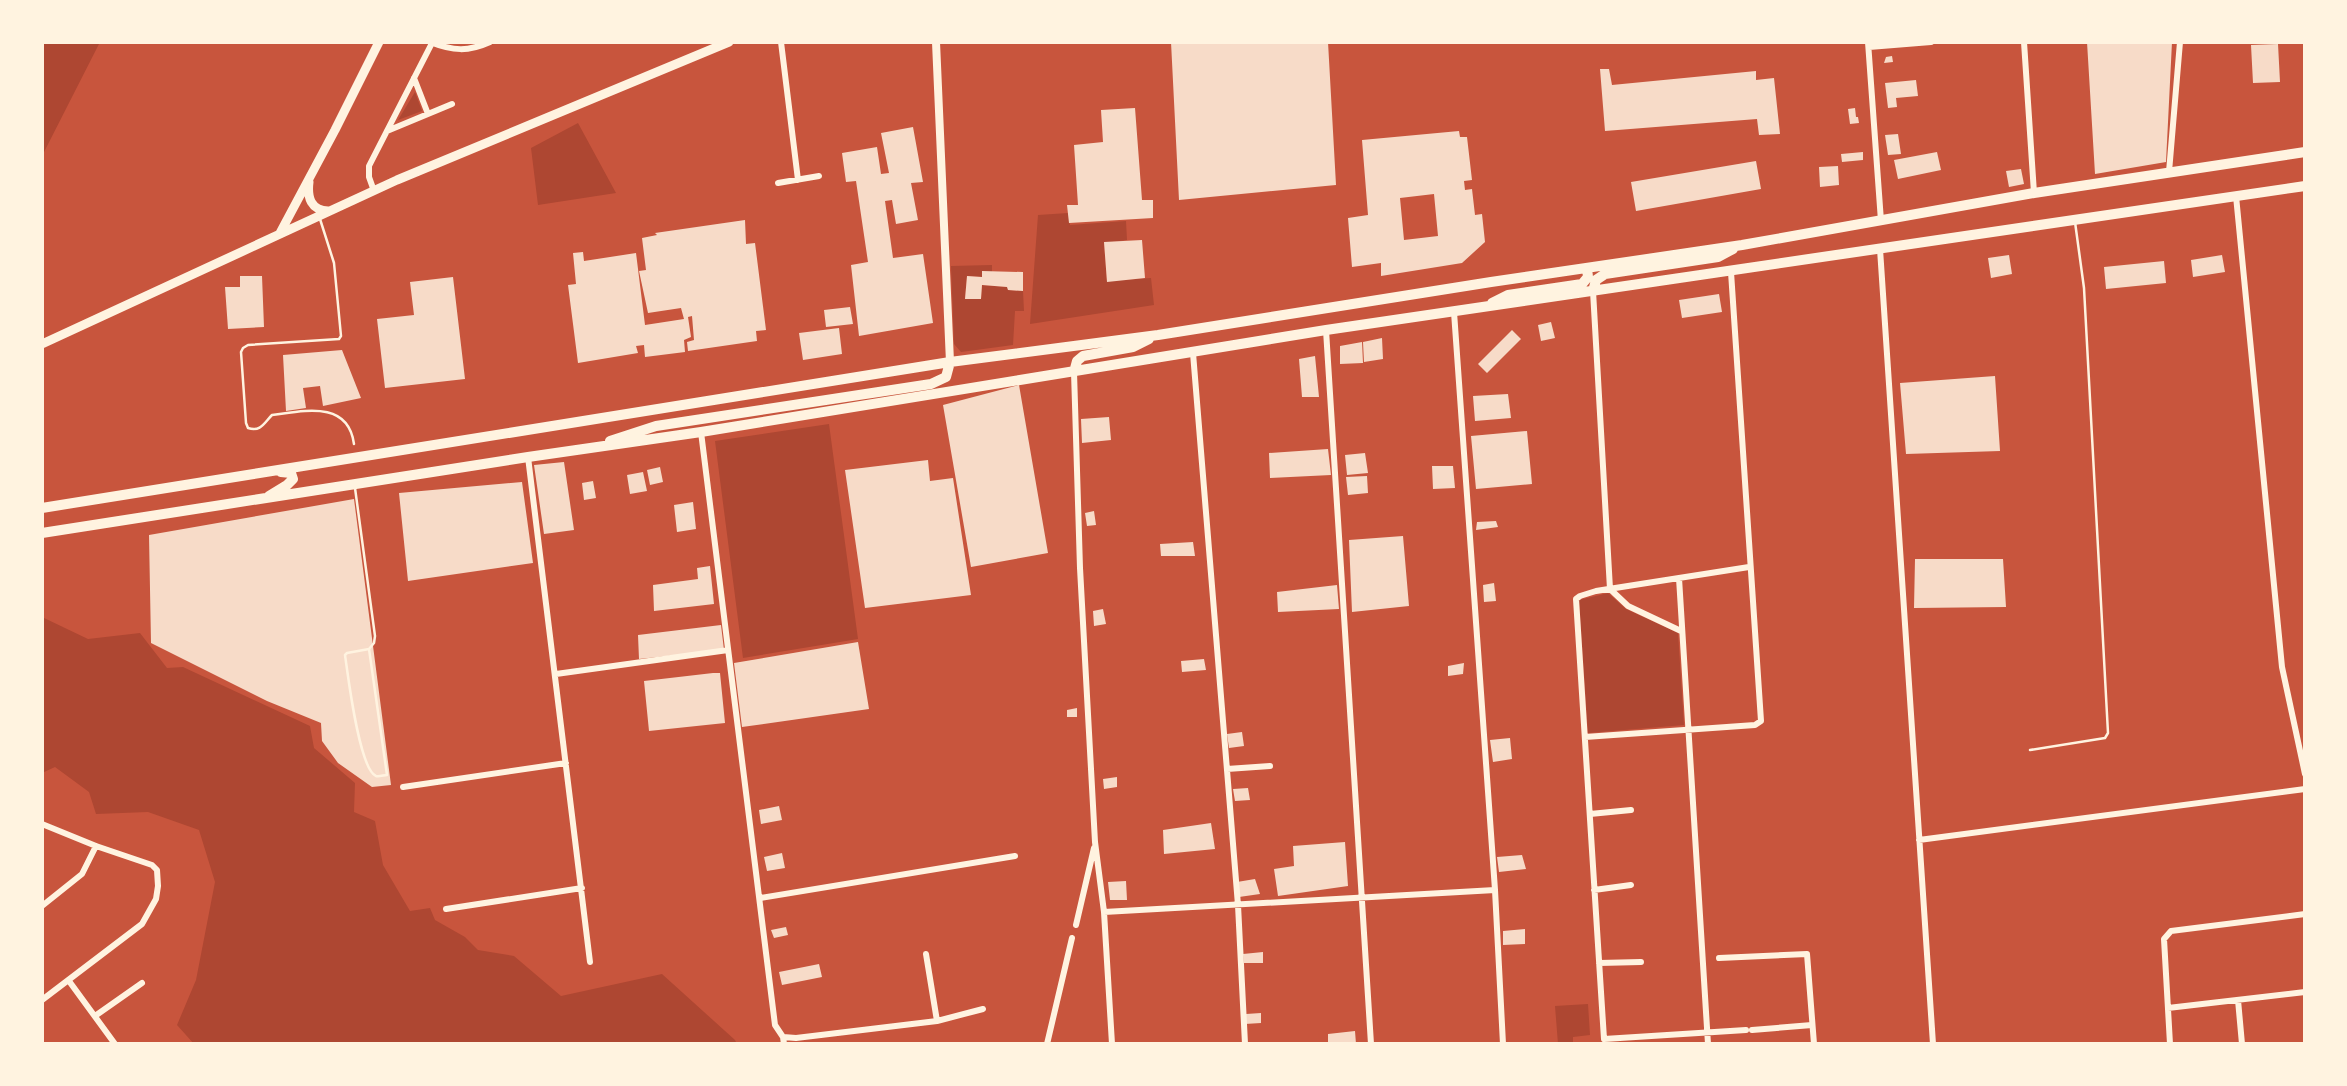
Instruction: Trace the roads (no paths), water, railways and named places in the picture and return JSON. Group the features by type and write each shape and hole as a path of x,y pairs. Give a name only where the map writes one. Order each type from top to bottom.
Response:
{"highway":[{"path":"42,508 950,362 1158,335 1742,245 2034,193 2305,152"},
{"path":"42,533 701,432 1326,330 2305,186"},
{"path":"1593,291 1596,280 1605,274 1718,257 1742,245"},
{"path":"1483,307 1508,295 1582,284 1588,277 1587,268"},
{"path":"1074,372 1077,361 1083,356 1133,347 1158,335"},
{"path":"594,448 656,426 931,384 946,377 950,362"},
{"path":"262,473 287,472 293,476 287,485 263,499"}],"main road":[{"path":"280,233 379,42"},
{"path":"42,344 374,191 729,42"},
{"path":"310,177 308,192 312,204 319,210 330,211"}],"street":[{"path":"374,191 369,177 369,166 431,43 455,50 474,49 490,42"},
{"path":"781,42 798,180"},
{"path":"936,42 950,362"},
{"path":"1881,221 1869,44 1930,42"},
{"path":"2024,42 2034,193"},
{"path":"2169,172 2180,42"},
{"path":"414,78 428,114"},
{"path":"387,131 452,103"},
{"path":"778,183 819,176"},
{"path":"2236,196 2282,667 2305,774"},
{"path":"1880,249 1933,1044"},
{"path":"1585,737 1755,725 1761,721 1731,272"},
{"path":"1593,291 1609,589 1628,606 1681,631"},
{"path":"1454,312 1495,890 1503,1044"},
{"path":"1326,330 1371,1044"},
{"path":"1193,353 1238,905 1245,1044"},
{"path":"1074,372 1080,568 1095,842 1104,912 1112,1044"},
{"path":"701,432 775,1025 783,1040 937,1021 983,1009"},
{"path":"528,457 590,962"},
{"path":"1749,567 1609,589 1576,599 1605,1040 1812,1025"},
{"path":"1679,578 1708,1044"},
{"path":"555,674 729,650"},
{"path":"403,788 566,763"},
{"path":"1227,769 1270,766"},
{"path":"1919,840 2305,789"},
{"path":"1590,814 1631,810"},
{"path":"42,824 152,865 158,870 159,877 156,899 142,924 42,1000"},
{"path":"1076,925 1095,842"},
{"path":"42,906 82,874 96,846"},
{"path":"760,898 1015,856"},
{"path":"1594,890 1631,885"},
{"path":"446,909 582,888"},
{"path":"1104,912 1495,890"},
{"path":"2170,1044 2164,939 2167,933 2305,914"},
{"path":"1047,1044 1072,938"},
{"path":"1718,958 1805,953 1808,957 1814,1044"},
{"path":"926,954 937,1021"},
{"path":"1599,963 1641,962"},
{"path":"69,981 115,1044"},
{"path":"95,1016 142,983"},
{"path":"2168,1008 2305,992"},
{"path":"2238,1000 2242,1044"}],"lane":[{"path":"319,216 334,263 341,336 339,339 248,345 243,348 241,352 246,423 248,428 261,428 272,415 321,411 334,415 350,426 354,444"},
{"path":"2030,750 2108,736 2084,288 2075,220"},
{"path":"355,485 375,636 369,649 345,655 362,755 373,774 380,777 387,775 369,649"}]}
